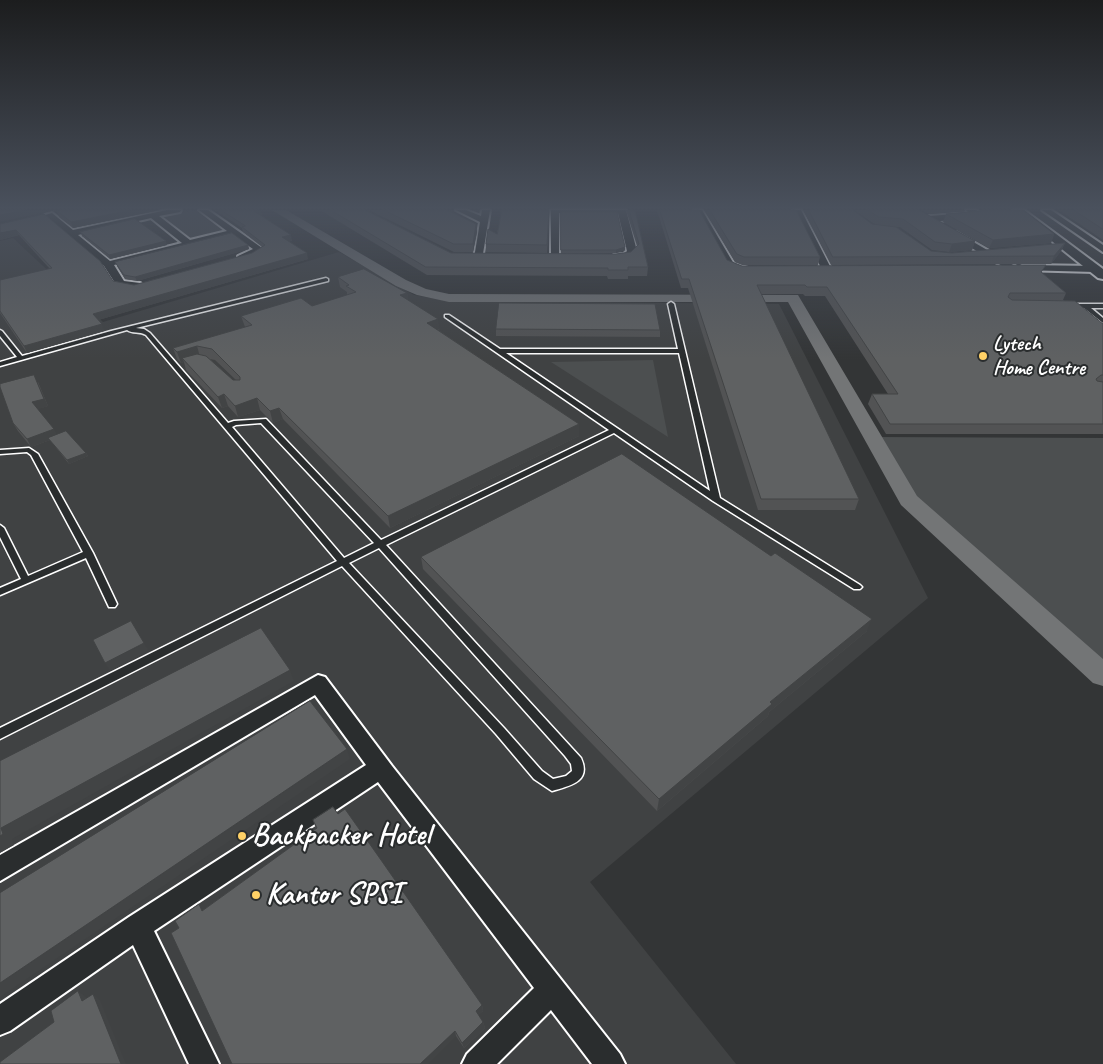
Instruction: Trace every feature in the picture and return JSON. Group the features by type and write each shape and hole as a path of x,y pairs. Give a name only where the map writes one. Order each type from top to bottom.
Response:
{"street":[{"path":"103,260 121,284 147,285"},
{"path":"108,264 125,260"},
{"path":"726,260 730,266 741,270 760,270"},
{"path":"823,260 828,270"},
{"path":"998,260 1012,268"},
{"path":"1081,260 1099,271"},
{"path":"994,269 1099,271"},
{"path":"0,868 318,683 380,768 610,1064"},
{"path":"0,1021 138,926 355,782 380,768"},
{"path":"138,926 204,1064"},
{"path":"477,1064 551,990"}],"lane":[{"path":"130,330 326,280"},
{"path":"671,304 716,499"},
{"path":"1066,306 1103,306"},
{"path":"1085,306 1103,321"},
{"path":"447,316 716,499 856,587"},
{"path":"0,364 113,332 142,330 148,334 180,367 226,427 343,562 494,724 538,775 552,785 569,781 578,773 577,762 569,752 380,544 263,421 234,423 226,427"},
{"path":"0,332 22,358"},
{"path":"498,351 682,351"},
{"path":"0,734 343,562 614,430"},
{"path":"0,452 29,450 34,454 88,553 112,604"},
{"path":"0,528 26,580"},
{"path":"0,592 88,553"}],"shaded area":[{"path":"0,260 36,260 103,322 313,260 352,260 414,295 448,301 779,304 928,598 590,882 736,1064 0,1064"},
{"path":"653,360 668,437 551,362"},
{"path":"871,437 1103,438 1103,675 991,576 909,500"}],"building":[{"path":"44,260 98,260 113,281 134,285 227,260 284,260 93,314 102,324 24,346 0,311 0,280 52,268"},
{"path":"124,260 196,260 135,277 124,275 115,262"},
{"path":"414,260 646,260 648,267 608,270 608,268 426,267"},
{"path":"676,260 727,260 742,266 1046,265 1041,272 1066,293 1010,293 1008,297 1012,300 1075,301 1103,324 1103,375 1096,379 1103,382 1103,424 890,424 872,394 898,394 827,287 757,285 859,499 761,499 689,279 682,279"},
{"path":"364,269 407,293 400,295 438,319 427,323 579,424 388,516 279,408 270,411 257,398 235,406 224,394 218,397 182,358 197,354 206,356 233,380 240,380 240,377 212,349 197,346 177,352 173,348 252,325 241,316 301,298 312,306 356,292 346,286 349,285 338,277"},
{"path":"499,303 655,304 660,330 496,329"},
{"path":"34,375 44,399 32,402 54,429 27,439 13,423 0,384"},
{"path":"66,431 86,453 67,460 48,438"},
{"path":"622,454 771,556 775,553 872,619 770,702 772,704 659,799 421,557"},
{"path":"131,621 144,643 105,663 93,640"},
{"path":"261,628 290,670 1,828 3,834 0,836 0,761"},
{"path":"310,701 347,749 0,983 0,893"},
{"path":"333,807 338,814 345,809 381,860 482,1005 476,1011 483,1022 462,1043 455,1031 420,1064 232,1064 171,933 179,928 175,921 199,904 202,911 317,828 313,820"},
{"path":"78,991 82,1001 93,994 121,1064 0,1064 0,1062 54,1022 51,1011"}],"waterway":[{"path":"362,260 401,283 422,292 449,298 793,298 909,500 991,576 1103,675"}],"place":[{"name":"Lytech Home Centre","path":"983,356"},
{"name":"Backpacker Hotel","path":"242,836"},
{"name":"Kantor SPSI","path":"256,895"}]}
